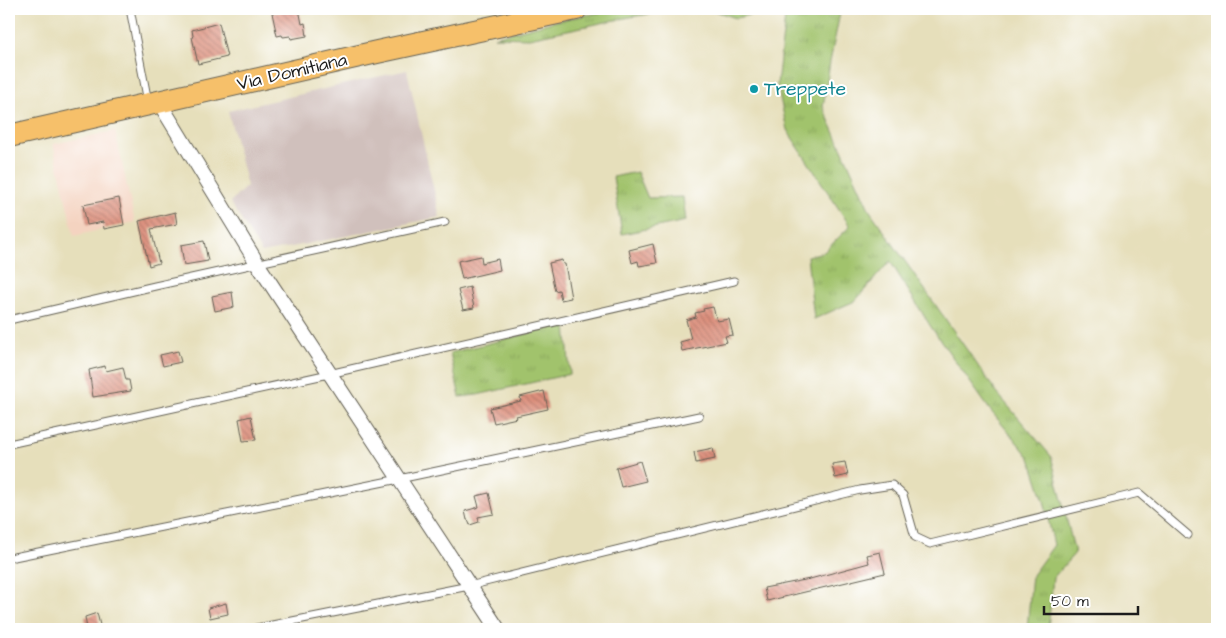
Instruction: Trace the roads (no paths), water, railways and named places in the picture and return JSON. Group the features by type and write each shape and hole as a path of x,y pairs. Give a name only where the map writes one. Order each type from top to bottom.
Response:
{"main road":[{"name":"Via Domitiana","path":"9,136 368,54 576,9"}],"street":[{"path":"154,103 498,629"}],"lane":[{"path":"130,9 154,103"},
{"path":"9,320 445,222"},
{"path":"9,444 330,374 734,282"},
{"path":"14,557 698,416"},
{"path":"252,629 469,586 860,490 892,485 903,495 915,537 930,544 1139,493 1188,536"}],"place":[{"name":"Treppete","path":"754,89"}]}
